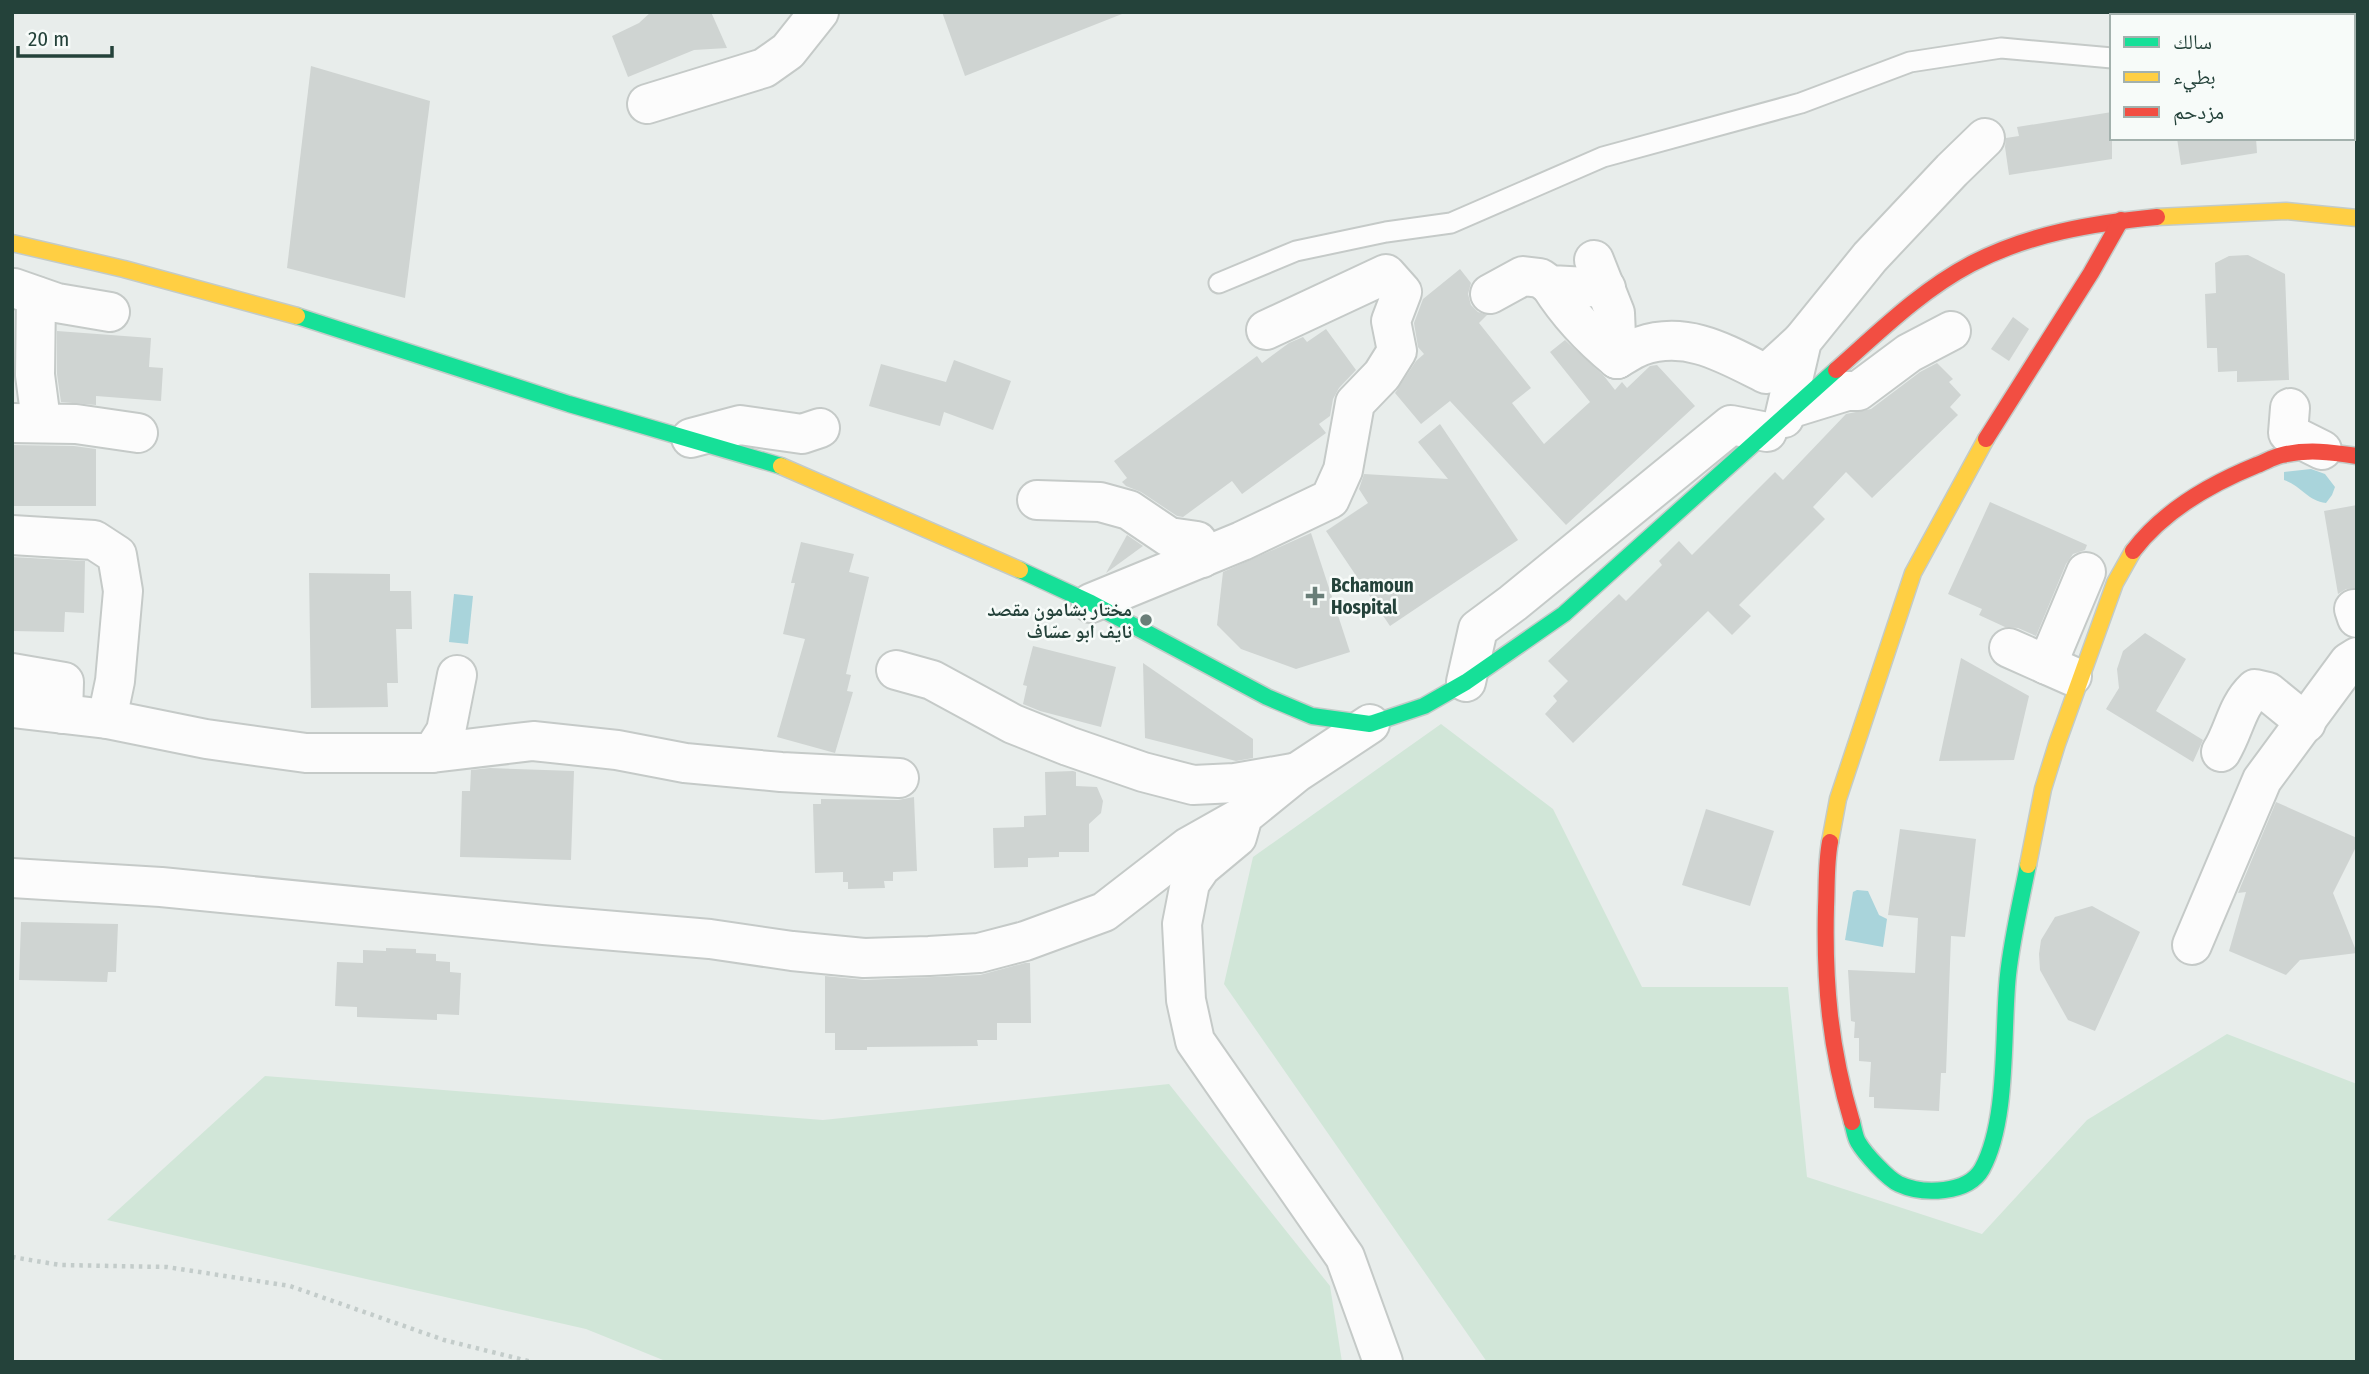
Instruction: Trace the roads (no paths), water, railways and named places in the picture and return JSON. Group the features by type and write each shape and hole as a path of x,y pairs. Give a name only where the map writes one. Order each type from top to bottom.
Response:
{"main road":[{"path":"1782,419 1902,312 1943,280 1982,259 2023,243 2121,220 2163,215 2272,210 2357,218"},
{"path":"2121,220 2091,273 1993,427 1913,573 1838,799 1828,855 1825,952 1829,1024 1843,1093 1858,1143 1880,1168 1899,1184 1933,1191 1970,1183 1981,1171 1990,1150 2002,1092 2008,972 2064,672 2134,549 2160,520 2196,495 2242,471 2281,455 2339,453"},
{"path":"12,243 124,269 284,312 569,404 793,470 1091,603 1267,697 1312,716 1370,724 1424,706 1466,682"}],"street":[{"path":"647,104 764,68 788,51 818,12"},
{"path":"1617,359 1641,346 1667,341 1701,343 1766,374 1802,341 1870,257 1985,138"},
{"path":"1091,603 1202,558 1330,499 1343,470 1355,403 1382,374 1396,351 1391,321 1402,292 1386,274 1266,330"},
{"path":"1550,285 1600,274 1615,313 1617,359"},
{"path":"1490,294 1523,276 1540,278 1550,285 1589,336 1617,359"},
{"path":"110,312 57,303 24,292 36,374 26,418 138,433"},
{"path":"1466,682 1478,629 1731,425 1782,419 1847,391 1858,391 1909,353 1951,331"},
{"path":"1782,419 1802,341"},
{"path":"2291,408 2288,433 2339,453"},
{"path":"691,438 740,425 802,434 820,428"},
{"path":"1037,500 1100,502 1129,510 1169,537 1197,541 1202,558"},
{"path":"12,534 94,540 117,555 123,591 115,681 107,719"},
{"path":"2009,648 2064,672 2086,572"},
{"path":"2192,946 2262,780 2349,662 2357,657"},
{"path":"896,670 932,680 1013,724 1068,746 1143,772 1193,785 1235,783 1296,773"},
{"path":"12,673 64,682 63,714"},
{"path":"432,753 446,731 457,675"},
{"path":"2221,752 2229,739 2243,700 2255,689 2267,692 2306,723"},
{"path":"12,708 107,719 206,739 306,753 432,753 533,741 617,750 699,764 781,772 899,778"},
{"path":"12,878 161,887 570,928 710,939 864,958 979,953 1025,941 1104,912 1188,847 1243,816 1296,773 1370,724"},
{"path":"1243,816 1237,837 1201,867 1190,883 1184,905 1182,924 1186,1000 1195,1041 1345,1256 1383,1362"}],"lane":[{"path":"1219,283 1296,251 1386,232 1451,223 1603,157 1801,103 1910,62 2001,48 2110,58"}],"water":[{"path":"2311,469 2325,474 2335,487 2326,503 2314,499 2284,480 2284,472"},
{"path":"454,594 473,596 468,644 449,642"},
{"path":"1868,891 1879,915 1887,919 1883,947 1845,940 1853,892"}],"place":[{"name":"Bchamoun Hospital","path":"1315,596"},
{"name":"مختار بشامون مقصد نايف ابو عسّاف","path":"1146,620"}]}
